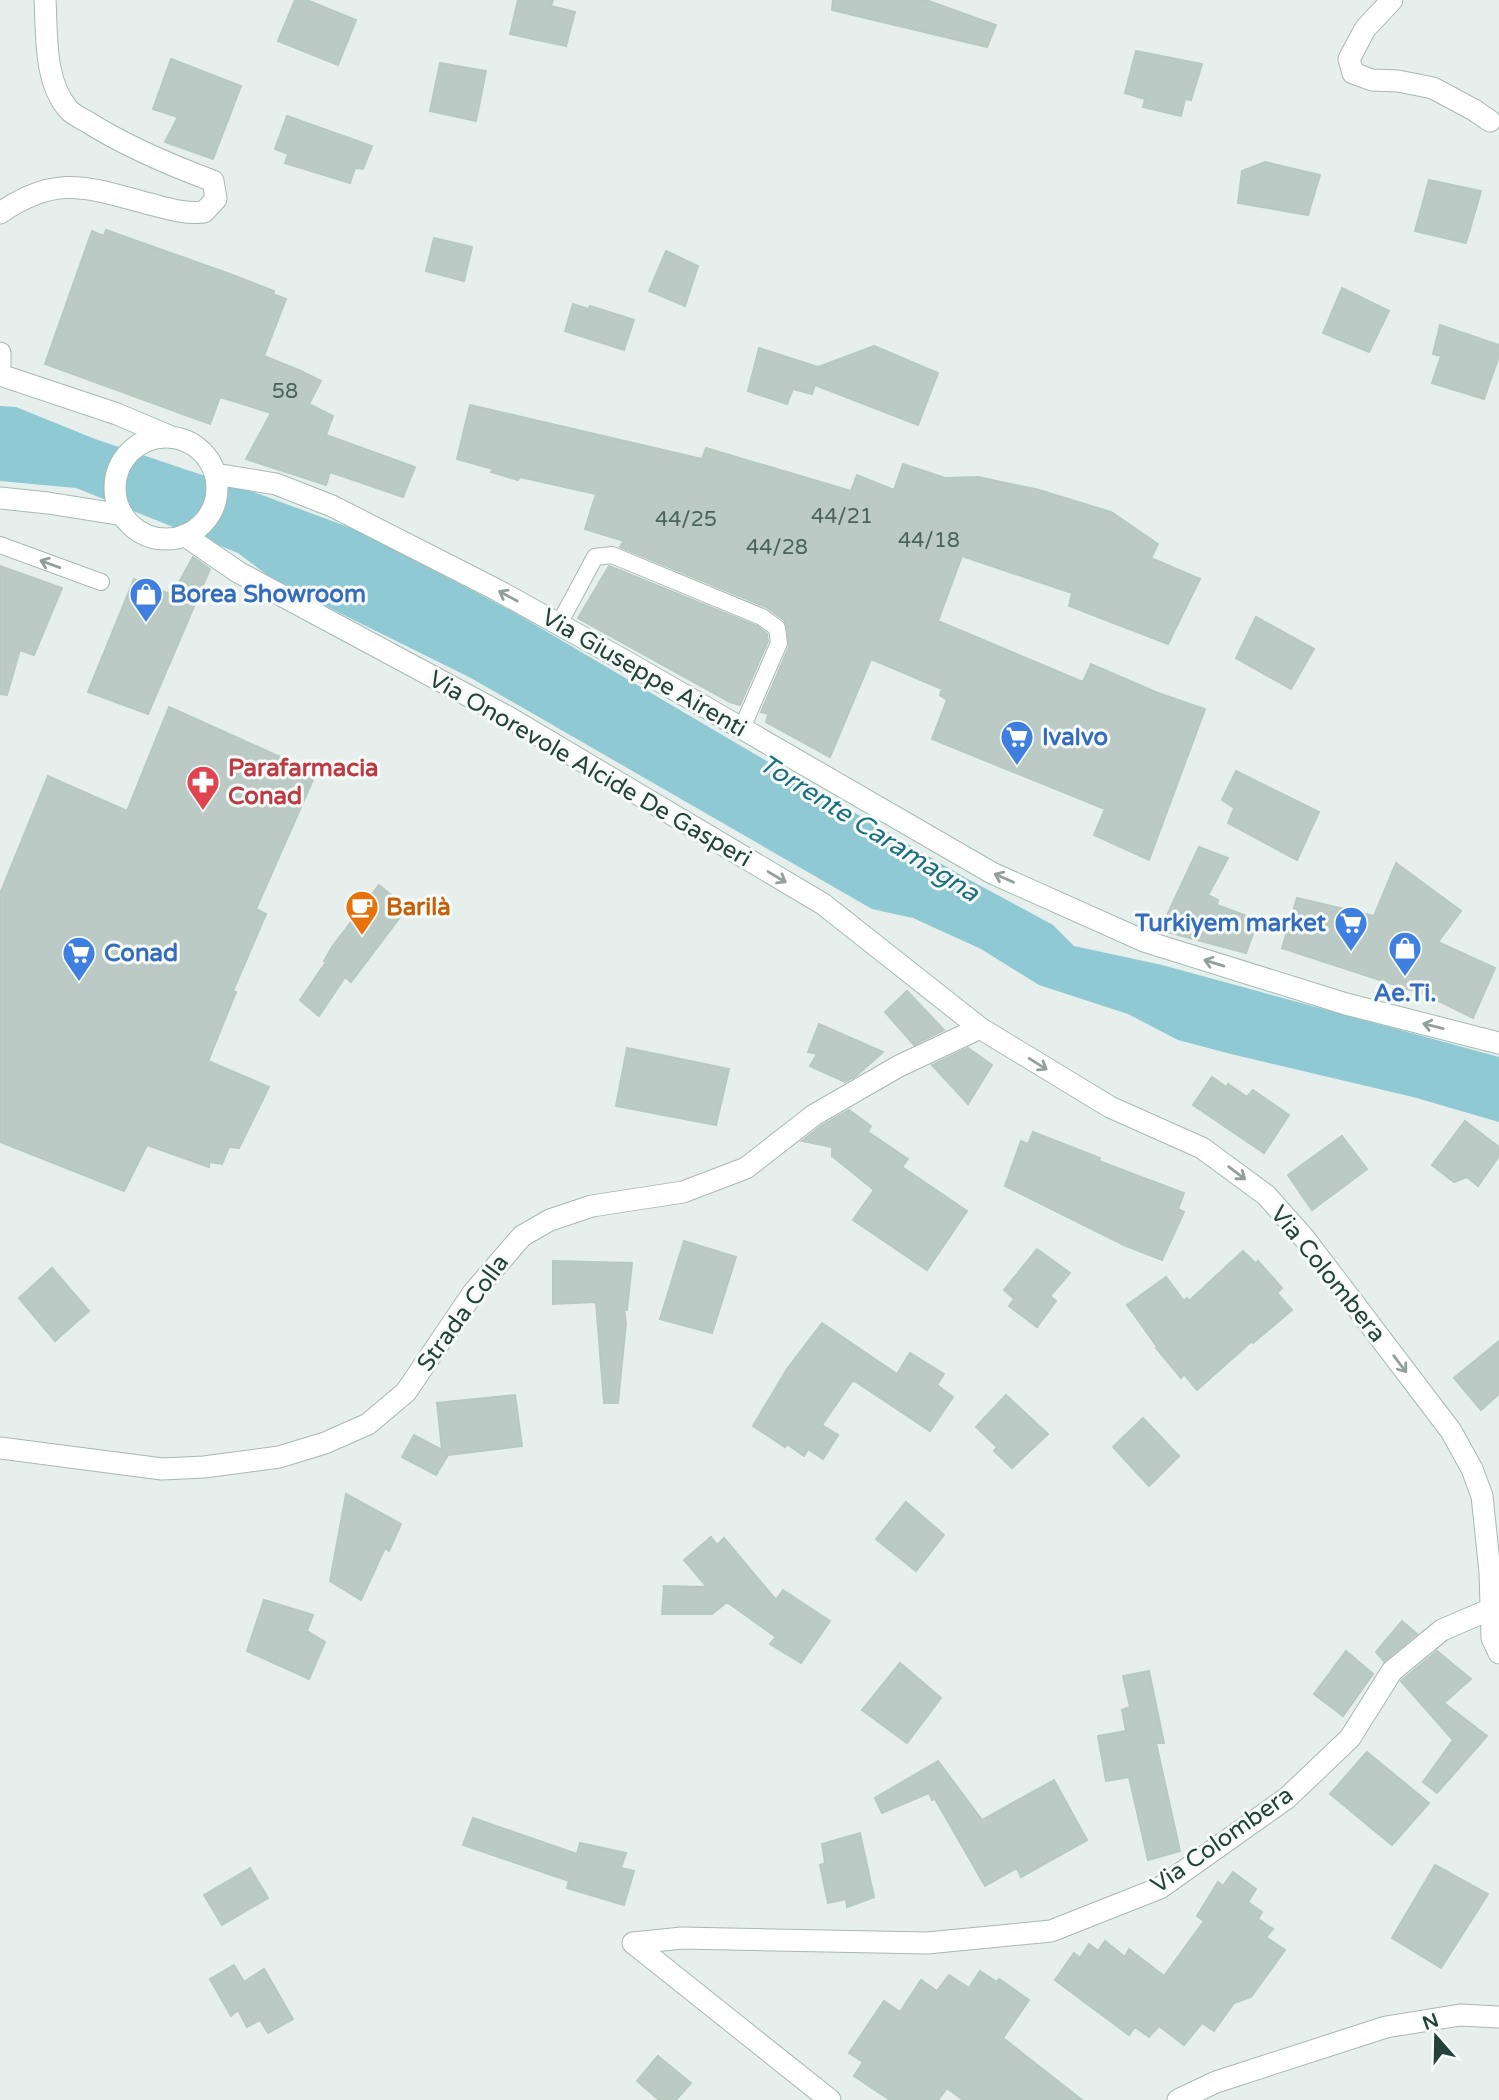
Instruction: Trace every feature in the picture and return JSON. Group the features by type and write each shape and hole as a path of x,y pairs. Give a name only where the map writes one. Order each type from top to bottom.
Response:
{"main road":[{"path":"0,213 40,192 61,186 89,187 186,214 204,212 216,199 213,181 101,131 69,110 58,91 49,64 45,0"},
{"path":"1392,0 1365,29 1349,58 1353,73 1372,80 1398,81 1433,88 1490,121"},
{"path":"0,354 0,368"},
{"path":"0,375 117,414 170,437 185,440 198,448 209,460 215,474 215,503 208,517 197,528 167,539 150,536 134,528 122,515 115,484 119,468 131,451 154,438 170,437"},
{"path":"117,414 131,451"},
{"name":"Via Giuseppe Airenti","path":"215,474 276,484 332,506 559,624 992,873 1144,941 1346,1004 1499,1042"},
{"path":"0,498 122,515"},
{"name":"Via Onorevole Alcide De Gasperi","path":"184,535 238,572 508,717 822,904 980,1028"},
{"name":"Strada Colla","path":"0,1448 162,1469 204,1467 279,1457 326,1443 368,1424 406,1392 473,1293 522,1236 550,1220 592,1206 683,1192 746,1168 814,1115 900,1066 980,1028"},
{"name":"Via Colombera","path":"980,1028 1110,1107 1202,1148 1266,1195 1304,1238 1451,1431 1472,1469 1482,1496 1494,1569 1491,1609 1493,1638 1499,1653"},
{"name":"Via Colombera","path":"830,2100 633,1943 682,1938 927,1943 1051,1931 1160,1888 1287,1798 1350,1738 1392,1671 1442,1630 1491,1609"},
{"path":"1178,2100 1216,2082 1386,2027 1460,2015 1499,2017"}],"lane":[{"path":"0,545 101,582"},
{"path":"559,624 595,557 612,555 762,617 777,628 779,643 742,728"}],"water":[{"name":"Torrente Caramagna","path":"0,406 16,407 95,439 359,531 515,613 964,877 1053,925 1074,946 1162,965 1499,1057 1499,1122 1413,1097 1178,1040 1128,1014 1039,985 981,949 913,918 872,909 471,678 275,581 238,553 76,488 0,481"}],"building":[{"path":"295,0 307,0 356,20 338,65 278,41"},
{"path":"518,0 553,0 551,6 575,12 566,46 510,34"},
{"path":"833,0 926,0 996,25 987,47 832,10"},
{"path":"1136,51 1202,64 1191,100 1185,99 1181,116 1143,107 1145,99 1125,93"},
{"path":"171,59 241,86 213,159 165,142 178,117 153,109"},
{"path":"440,63 486,71 476,121 430,111"},
{"path":"287,116 372,146 363,169 355,168 350,183 285,163 288,154 275,149"},
{"path":"1265,162 1320,175 1308,215 1238,203 1242,171"},
{"path":"1429,180 1481,191 1466,243 1415,231"},
{"path":"106,230 230,274 274,291 273,294 286,299 264,356 321,381 309,404 333,416 326,435 415,467 403,497 330,472 326,485 246,459 271,413 220,397 210,424 45,364 92,231 104,236"},
{"path":"434,238 472,247 464,281 426,271"},
{"path":"666,251 698,266 685,306 649,291"},
{"path":"1342,288 1389,311 1369,352 1323,333"},
{"path":"573,304 588,309 590,306 634,320 624,350 565,331"},
{"path":"1440,325 1499,345 1499,356 1484,399 1432,383 1441,356 1433,354"},
{"path":"874,346 938,373 918,425 815,385 812,394 793,389 787,404 748,391 759,348 818,367"},
{"path":"470,405 702,459 706,448 851,491 857,475 894,490 903,464 945,478 978,477 1039,490 1111,512 1158,544 1151,558 1200,579 1168,644 1069,606 1072,593 962,556 938,621 1083,682 1091,664 1158,693 1205,709 1149,860 1094,835 1105,809 932,739 947,700 940,695 942,689 871,659 830,757 766,722 768,714 761,712 789,647 784,620 766,607 620,547 624,541 585,529 596,494 520,477 518,480 491,472 493,469 457,459"},
{"path":"193,557 210,569 148,714 88,692 134,579 172,595"},
{"path":"0,566 62,588 34,655 20,650 7,695 0,694"},
{"path":"609,566 757,626 767,634 768,641 740,705 578,618"},
{"path":"1256,617 1314,649 1291,689 1236,658"},
{"path":"169,707 316,773 256,909 266,914 233,991 236,992 208,1061 269,1087 239,1148 229,1147 222,1164 209,1162 209,1167 147,1145 124,1191 0,1142 0,894 48,776 127,811"},
{"path":"1236,771 1319,812 1297,860 1228,823 1234,808 1222,800"},
{"path":"1199,847 1228,858 1208,895 1218,900 1217,905 1258,920 1246,953 1160,930"},
{"path":"1396,863 1461,911 1438,942 1495,968 1473,1018 1429,996 1282,948 1297,898 1374,916"},
{"path":"379,885 407,908 351,982 345,977 319,1016 300,1000 326,962 324,961 332,947"},
{"path":"907,991 944,1030 914,1045 885,1012"},
{"path":"819,1024 883,1052 856,1076 845,1082 810,1066 817,1054 808,1052"},
{"path":"627,1048 729,1069 716,1125 616,1106"},
{"path":"968,1048 992,1065 968,1104 932,1065"},
{"path":"1212,1077 1247,1097 1253,1090 1289,1115 1264,1153 1193,1105"},
{"path":"849,1110 871,1126 868,1132 908,1159 902,1167 967,1211 927,1270 853,1220 874,1190 832,1156 832,1147 802,1141"},
{"path":"1465,1121 1499,1147 1499,1156 1478,1186 1467,1177 1454,1182 1432,1165"},
{"path":"1033,1132 1100,1158 1099,1161 1184,1193 1178,1209 1184,1212 1162,1260 1124,1245 1005,1186 1021,1141 1028,1144"},
{"path":"1342,1136 1367,1169 1312,1210 1288,1175"},
{"path":"684,1241 736,1257 712,1333 660,1319"},
{"path":"1037,1249 1070,1273 1050,1296 1056,1301 1037,1327 1009,1306 1014,1299 1004,1290"},
{"path":"1243,1251 1256,1264 1258,1261 1282,1288 1277,1293 1292,1310 1197,1390 1184,1374 1181,1378 1156,1348 1127,1305 1166,1277 1184,1301 1187,1298 1189,1301"},
{"path":"553,1261 632,1263 627,1310 624,1309 626,1323 618,1403 604,1403 596,1302 553,1304"},
{"path":"52,1268 89,1311 55,1341 19,1298"},
{"path":"822,1323 897,1374 910,1353 944,1374 937,1385 953,1397 930,1431 853,1380 822,1425 838,1435 823,1459 808,1449 804,1456 753,1426 787,1369"},
{"path":"1499,1341 1499,1394 1481,1410 1454,1378"},
{"path":"515,1395 522,1446 448,1455 436,1475 402,1457 414,1435 442,1450 437,1403"},
{"path":"1006,1395 1048,1434 1012,1468 994,1451 997,1447 976,1427"},
{"path":"1143,1418 1179,1456 1149,1486 1113,1447"},
{"path":"346,1494 401,1524 389,1551 385,1548 361,1600 330,1581"},
{"path":"906,1502 944,1535 916,1571 876,1539"},
{"path":"711,1537 717,1545 724,1538 776,1600 783,1590 830,1621 801,1663 770,1644 776,1637 727,1602 712,1614 662,1614 664,1586 707,1587 684,1560"},
{"path":"264,1600 313,1615 307,1631 325,1642 309,1679 247,1651"},
{"path":"1402,1621 1417,1634 1384,1661 1376,1652"},
{"path":"1346,1651 1373,1674 1343,1716 1314,1694"},
{"path":"1437,1651 1471,1679 1444,1703 1487,1736 1437,1793 1423,1782 1453,1740 1401,1681"},
{"path":"900,1663 941,1698 907,1743 862,1710"},
{"path":"1149,1671 1164,1743 1156,1743 1180,1851 1148,1860 1129,1777 1106,1781 1098,1736 1126,1731 1122,1710 1130,1707 1123,1676"},
{"path":"1367,1752 1429,1803 1392,1845 1330,1794"},
{"path":"938,1761 982,1820 1054,1780 1087,1840 1021,1877 1017,1868 985,1886 929,1793 882,1813 875,1798"},
{"path":"473,1818 577,1854 580,1843 626,1853 621,1868 634,1871 624,1905 567,1888 569,1881 463,1845"},
{"path":"860,1833 874,1897 847,1907 846,1899 828,1903 820,1865 825,1863 822,1844"},
{"path":"1435,1865 1488,1894 1441,1968 1392,1938"},
{"path":"250,1868 268,1898 222,1925 204,1895"},
{"path":"1233,1872 1256,1889 1248,1902 1262,1912 1258,1919 1273,1929 1266,1937 1285,1950 1251,1997 1234,2003 1214,2031 1202,2023 1184,2045 1159,2026 1149,2037 1135,2027 1129,2035 1055,1980 1074,1953 1080,1958 1089,1944 1098,1951 1105,1941 1125,1957 1129,1949 1164,1976 1204,1921 1197,1916 1218,1882 1223,1886"},
{"path":"234,1965 244,1982 264,1969 293,2019 268,2033 260,2020 247,2027 238,2010 231,2016 210,1979"},
{"path":"980,1971 997,1982 999,1979 1029,2000 1003,2038 1082,2100 963,2100 947,2088 938,2100 890,2100 854,2076 863,2062 849,2053 884,2001 900,2012 921,1980 937,1991 949,1975 969,1988"},
{"path":"658,2056 691,2083 676,2100 659,2100 637,2081"}],"place":[{"name":"Borea Showroom","path":"146,624"},
{"name":"IvaIvo","path":"1017,767"},
{"name":"Parafarmacia Conad","path":"203,812"},
{"name":"Barilà","path":"362,937"},
{"name":"Turkiyem market","path":"1351,953"},
{"name":"Ae.Ti.","path":"1405,978"},
{"name":"Conad","path":"79,983"}]}
